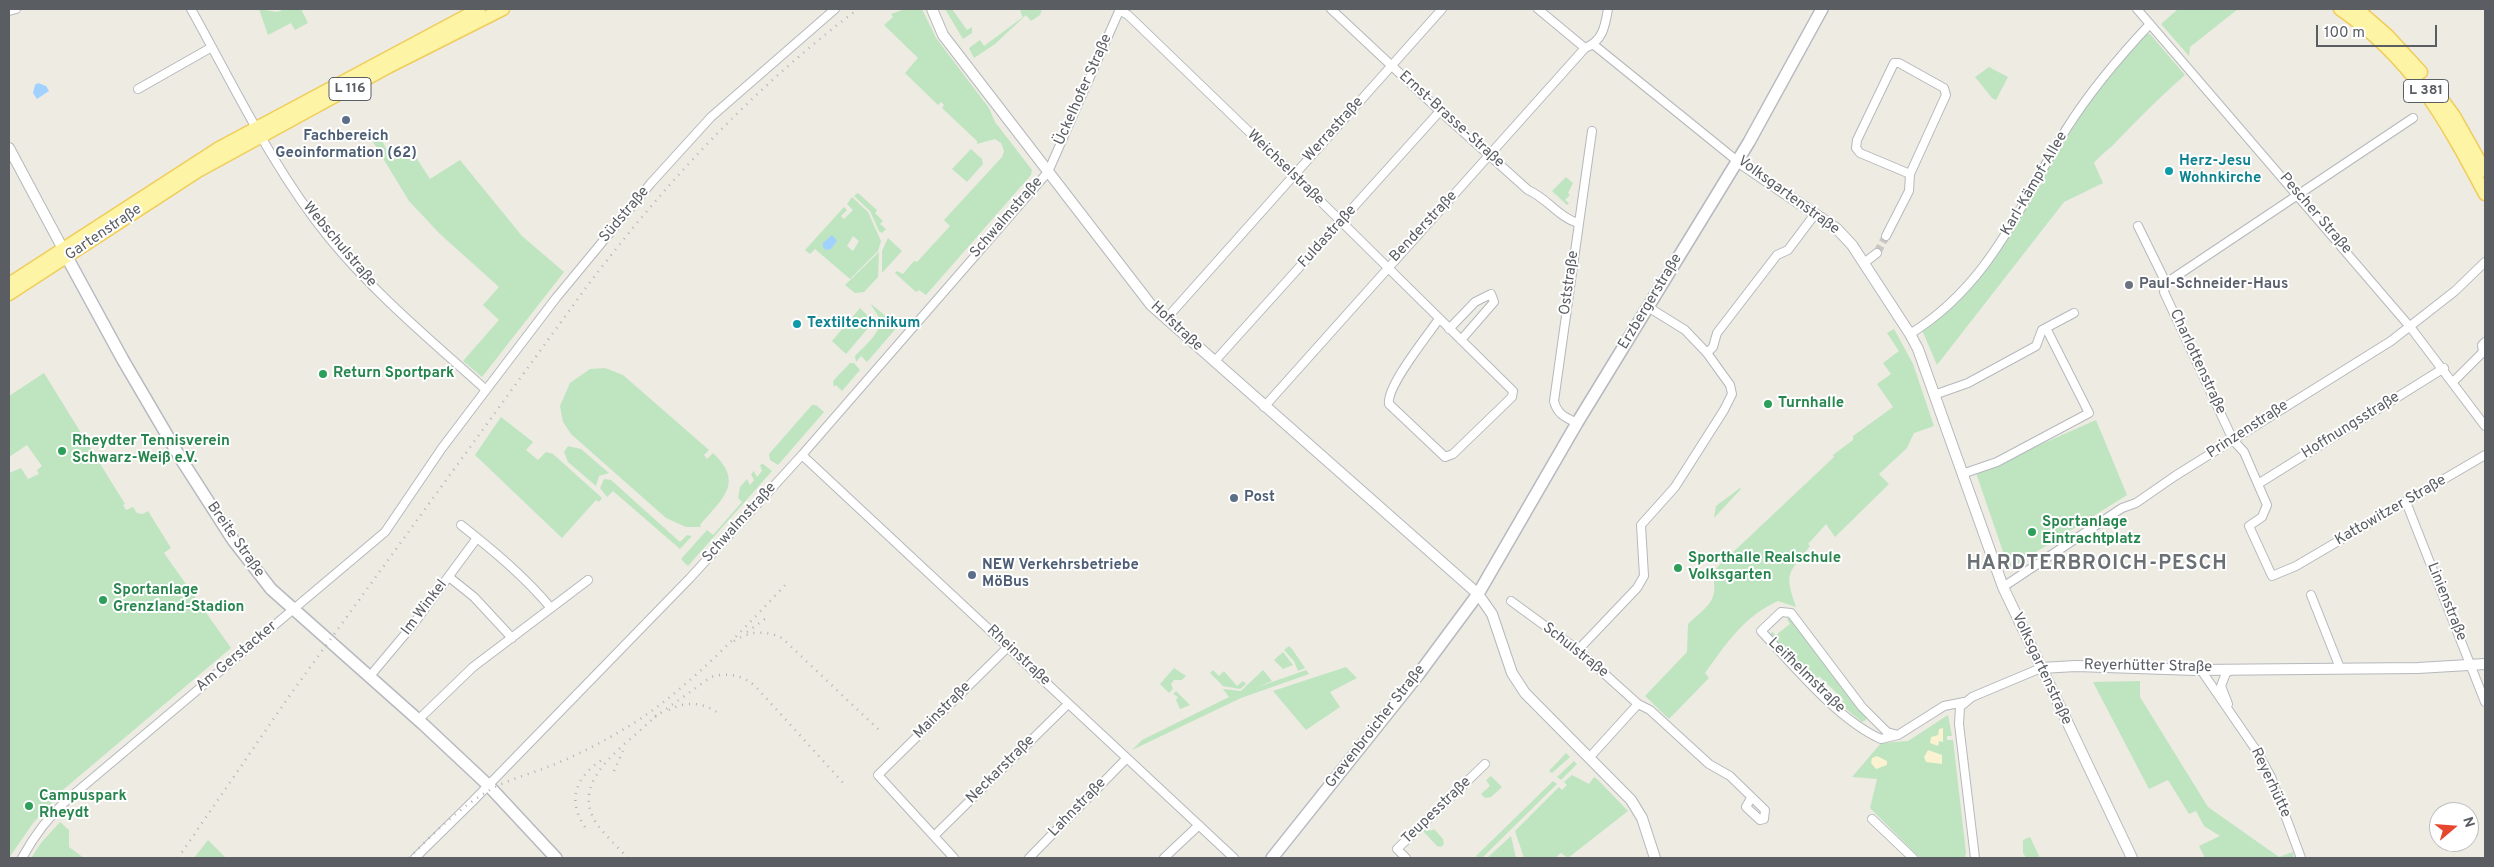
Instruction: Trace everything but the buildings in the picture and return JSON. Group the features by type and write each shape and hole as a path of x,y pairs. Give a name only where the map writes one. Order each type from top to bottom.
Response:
{"main road":[{"name":"L 116","path":"257,129 479,9"},
{"name":"L 116","path":"257,129 388,67 503,9"},
{"name":"Erzbergerstraße","path":"1478,594 1577,423 1736,160 1749,142 1822,9"},
{"name":"L 381","path":"2340,9 2380,41 2426,92 2446,122 2485,194"},
{"name":"L 381","path":"2357,9 2388,36 2410,59 2437,93 2485,171"},
{"name":"Gartenstraße","path":"9,294 65,253 257,129"},
{"name":"Gartenstraße","path":"9,284 65,253"},
{"name":"Breite Straße","path":"65,253 127,368 205,497 234,540 271,589 370,676 488,785 556,858"},
{"name":"Grevenbroicher Straße","path":"1272,858 1418,675 1478,594"}],"street":[{"path":"9,11 16,9"},
{"name":"Webschulstraße","path":"191,9 257,129 304,206 330,240 371,285 486,390"},
{"name":"Südstraße","path":"442,448 556,298 651,183 711,117 835,9"},
{"name":"Hofstraße","path":"932,9 943,35 1146,299 1264,407 1478,594 1492,614 1512,673 1525,694 1631,800 1642,818 1655,858"},
{"name":"Ernst-Brasse-Straße","path":"1331,9 1528,190 1539,194 1568,220 1578,223"},
{"name":"Werrastraße","path":"1166,319 1442,9"},
{"path":"1538,9 1585,48 1594,44 1604,31 1608,9"},
{"name":"Pescher Straße","path":"2137,9 2411,328 2454,381 2485,426"},
{"name":"Ückelhofer Straße","path":"1048,172 1120,10"},
{"name":"Weichselstraße","path":"1120,10 1128,15 1294,175 1513,392 1512,397 1453,454 1445,457 1389,404 1388,398 1401,373 1439,320"},
{"name":"Karl-Kämpf-Allee","path":"1910,334 1931,320 1974,279 2016,219 2083,105 2106,74 2150,24"},
{"name":"Volksgartenstraße","path":"1594,44 1736,160 1837,230 1852,245 1864,262 1918,349 2003,587 2132,858"},
{"path":"138,89 212,46"},
{"name":"Benderstraße","path":"1264,407 1387,267 1490,156 1585,48"},
{"path":"1886,236 1909,192 1910,174 1946,95 1944,88 1899,63 1894,63 1857,140 1856,148 1860,153 1910,174"},
{"name":"Fuldastraße","path":"1214,362 1440,111"},
{"path":"2166,283 2413,118"},
{"name":"Oststraße","path":"1577,423 1562,415 1556,409 1554,400 1592,131"},
{"path":"2471,146 2485,166"},
{"name":"Breite Straße","path":"9,148 65,253"},
{"name":"Schwalmstraße","path":"415,858 690,578 802,455 1048,172"},
{"path":"1707,353 1714,347 1718,333 1777,255 1788,250 1815,214"},
{"name":"Charlottenstraße","path":"2138,226 2166,283 2164,292 2233,440 2244,452 2268,505 2262,517 2249,526 2272,576 2296,566"},
{"path":"1864,262 1877,253"},
{"name":"Prinzenstraße","path":"2003,587 2122,508 2136,502 2411,328 2456,291 2485,262"},
{"path":"1449,329 1475,302 1491,294 1494,302 1461,340"},
{"path":"1578,650 1630,596 1644,576 1641,526 1675,487 1724,410 1732,394 1730,385 1707,353 1685,330 1648,307"},
{"path":"1934,395 1968,383 2036,346 2042,330 2074,313"},
{"path":"1962,474 1997,462 2089,412 2046,328"},
{"path":"2454,381 2483,352 2482,345 2485,342"},
{"name":"Hoffnungsstraße","path":"2258,484 2444,368"},
{"name":"Am Gerstacker","path":"22,858 32,840 51,815 67,800 386,532 442,448"},
{"name":"Rheinstraße","path":"802,455 1234,858"},
{"name":"Kattowitzer Straße","path":"2296,566 2485,455"},
{"name":"Linienstraße","path":"2406,502 2485,702"},
{"path":"461,525 532,585 551,608"},
{"name":"Im Winkel","path":"370,676 449,577 477,538"},
{"path":"449,577 474,597 512,638"},
{"path":"418,720 456,681 588,580"},
{"path":"2311,595 2340,668"},
{"name":"Schulstraße","path":"1511,601 1578,650 1638,704 1650,710 1709,764 1730,776 1751,798"},
{"name":"Leifhelmstraße","path":"1781,612 1791,613 1862,707 1887,732 1902,733 1881,739 1863,729 1804,677 1761,631 1781,612"},
{"name":"Mainstraße","path":"934,836 878,775 1008,647"},
{"name":"Reyerhütter Straße","path":"1902,733 1944,706 1964,702 2041,668 2076,666 2201,670 2472,667 2485,664"},
{"name":"Reyerhütte","path":"2231,712 2220,686 2226,673 2234,669"},
{"name":"Reyerhütte","path":"2201,670 2231,712 2271,777 2301,858"},
{"path":"1964,702 1958,714 1975,858"},
{"name":"Neckarstraße","path":"934,836 1068,704"},
{"path":"1589,758 1638,704"},
{"path":"1863,729 1874,718"},
{"name":"Lahnstraße","path":"1029,858 1126,758"},
{"name":"Teupesstraße","path":"1406,858 1397,850 1485,764"},
{"path":"1872,819 1914,858"},
{"path":"1164,858 1199,825"},
{"path":"934,836 954,858"}],"green space":[{"path":"259,9 277,12 285,9 286,11 287,9 301,9 308,23 295,30 291,23 268,35"},
{"path":"905,9 922,9 936,38 989,108 995,122 1032,170 1031,175 926,295 919,290 916,292 895,273 897,271 903,274 914,261 917,262 950,226 944,220 1002,157 1004,151 1001,143 995,139 977,144 977,141 942,108 944,105 941,102 938,105 905,73 918,58 884,25 893,17 891,14"},
{"path":"945,9 952,9 967,30 972,27 972,33 963,39"},
{"path":"1023,9 1042,9 1040,15 1031,21 1026,15 995,44 974,58 969,48 980,40 984,46 1023,17 1020,11"},
{"path":"2178,9 2238,9 2190,47 2189,56 2161,24"},
{"path":"2144,34 2150,34 2185,75 2158,99 2094,163 2103,183 2064,202 1937,365 1922,330 1961,296 1997,255 2085,108 2107,77"},
{"path":"1989,67 2008,77 1996,100 1992,98 1975,77"},
{"path":"378,133 392,160 412,151 430,179 460,160 522,236 564,272 482,377 463,361 499,320 483,305 499,287 440,234 409,201 370,137"},
{"path":"971,149 982,159 983,164 967,182 952,169"},
{"path":"1566,177 1573,183 1568,193 1570,195 1565,200 1569,203 1567,205 1552,191"},
{"path":"858,193 877,210 875,213 883,221 880,224 886,229 882,233 879,231 870,211 854,196"},
{"path":"852,197 868,212 881,241 878,251 850,279 815,249 810,254 805,250 844,207 847,210 841,216 844,219 853,210 847,204","holes":["853,236 859,241 853,251 847,246"]},
{"path":"888,238 902,251 882,273 882,251"},
{"path":"879,252 878,277 864,292 855,293 845,285"},
{"path":"871,304 898,326 867,362 861,356 856,362 855,356 878,329 878,317"},
{"path":"860,308 869,317 869,327 846,354 832,341"},
{"path":"1894,329 1913,364 1934,426 1914,433 1907,448 1879,474 1889,484 1835,537 1826,524 1808,544 1810,546 1790,574 1790,587 1796,607 1778,601 1766,607 1745,623 1705,673 1709,678 1669,719 1645,696 1687,652 1688,624 1706,607 1713,596 1714,582 1712,572 1834,457 1833,455 1853,440 1853,436 1893,407 1877,384 1891,374 1883,363 1899,351 1887,333"},
{"path":"850,363 854,363 860,370 842,391 836,385 834,387 833,381"},
{"path":"605,368 623,375 709,450 704,455 707,459 713,453 723,464 728,473 729,482 727,490 716,507 700,525 701,527 686,527 666,518 571,434 563,422 560,406 570,383 590,369"},
{"name":"Sportanlage Grenzland-Stadion","path":"44,373 125,504 123,505 126,510 133,507 137,513 143,514 148,511 171,548 164,553 231,648 64,789 33,823 9,858 9,473 21,468 28,479 39,474 37,470 42,466 27,445 9,457 9,396"},
{"path":"812,405 816,405 824,412 778,465 770,460 769,454"},
{"path":"501,417 533,442 526,450 538,460 546,452 553,454 602,498 599,502 596,500 562,538 475,455"},
{"name":"Sportanlage Eintrachtplatz","path":"2096,420 2127,495 2009,569 1976,473"},
{"path":"568,446 581,449 609,473 599,476 596,486 568,462 564,452"},
{"path":"763,464 772,471 688,566 681,559 707,530 713,535 742,502 738,498 740,487 747,479 750,485 754,480 751,474 754,471 757,477 762,471 760,465"},
{"path":"604,479 611,480 680,542 687,535 692,536 680,549 613,491 607,497 600,488"},
{"path":"1741,489 1714,518 1716,506"},
{"path":"1790,617 1866,716 1866,720 1862,722 1840,704 1844,700 1819,676 1814,681 1769,635 1772,632 1776,635 1790,624 1787,619"},
{"path":"1289,646 1305,668 1298,671 1294,661 1284,650"},
{"path":"1283,652 1293,665 1283,669 1274,660"},
{"path":"1346,667 1357,678 1330,692 1340,707 1306,730 1273,691"},
{"path":"1174,668 1186,676 1182,680 1174,680 1171,684 1173,689 1169,693 1160,684"},
{"path":"1213,670 1219,676 1224,671 1237,686 1243,681 1246,684 1240,689 1223,686 1210,673"},
{"path":"1263,670 1272,681 1258,687 1306,670 1309,674 1241,698 1132,750 1142,740 1229,697 1223,689 1241,691"},
{"path":"2140,681 2140,697 2208,807 2279,857 2293,852 2294,858 2205,858 2199,846 2220,836 2204,826 2196,811 2189,814 2168,780 2149,789 2093,682"},
{"path":"1176,691 1190,705 1180,709 1176,700 1178,697 1173,694"},
{"path":"1948,715 1952,736 1947,736 1947,740 1953,740 1966,853 1965,858 1920,858 1870,808 1877,779 1852,777 1881,743 1908,741"},
{"path":"1566,753 1570,757 1552,773 1549,771"},
{"path":"1574,761 1577,764 1561,780 1557,777"},
{"path":"1572,775 1589,784 1594,777 1628,811 1568,858 1561,853 1555,858 1524,858 1515,831 1559,787 1562,790 1567,785 1564,782"},
{"path":"1491,776 1502,787 1491,797 1485,798 1481,794 1490,786 1486,780"},
{"path":"1553,781 1557,784 1482,858 1476,856"},
{"path":"60,822 69,830 69,847 84,858 31,858 41,843"},
{"path":"1427,827 1431,831 1434,829 1443,839 1444,844 1441,847 1437,846 1423,831"},
{"path":"1511,836 1516,858 1487,858"},
{"path":"2030,837 2040,858 2026,858 2023,853 2023,840"},
{"path":"208,840 226,858 194,858"}],"sand":[{"path":"1943,728 1943,742 1939,741 1938,746 1930,743 1931,737 1938,735 1939,729"},
{"path":"1928,750 1942,755 1942,764 1926,762 1924,757"},
{"path":"1877,756 1887,761 1887,765 1876,769 1871,763 1872,758"}],"water":[{"path":"38,83 46,86 49,91 37,99 33,93 35,85"},
{"path":"832,235 837,241 831,249 826,250 823,247 823,243"}],"tunnel":[{"path":"1877,253 1886,236"}],"railway":[{"path":"178,858 290,695 615,250 678,175 746,105 819,39 858,9"},
{"path":"409,858 450,819 485,793 503,783 544,769 576,755 642,718 709,663 789,581"},
{"path":"747,632 769,616"},
{"path":"734,641 746,635 758,633 776,635 782,638 880,731"},
{"path":"655,717 711,677 723,675 741,677 756,687 846,786"},
{"path":"669,710 682,705 694,704 712,709 718,713"},
{"path":"628,858 595,821 589,804 590,789 597,774 608,760 660,711"},
{"path":"614,771 623,751"},
{"path":"585,827 576,806 577,788 588,771 605,758"}],"place":[{"name":"Fachbereich Geoinformation (62)","path":"346,120"},
{"name":"Herz-Jesu Wohnkirche","path":"2169,171"},
{"name":"Paul-Schneider-Haus","path":"2129,285"},
{"name":"Textiltechnikum","path":"797,324"},
{"name":"Return Sportpark","path":"323,374"},
{"name":"Turnhalle","path":"1768,404"},
{"name":"Rheydter Tennisverein Schwarz-Weiß e.V.","path":"62,451"},
{"name":"Post","path":"1234,498"},
{"name":"Sportanlage Eintrachtplatz","path":"2032,532"},
{"name":"Sporthalle Realschule Volksgarten","path":"1678,568"},
{"name":"NEW Verkehrsbetriebe MöBus","path":"972,575"},
{"name":"Sportanlage Grenzland-Stadion","path":"103,600"},
{"name":"Campuspark Rheydt","path":"29,806"}],"district":[{"name":"HARDTERBROICH-PESCH","path":"2097,565"}]}
